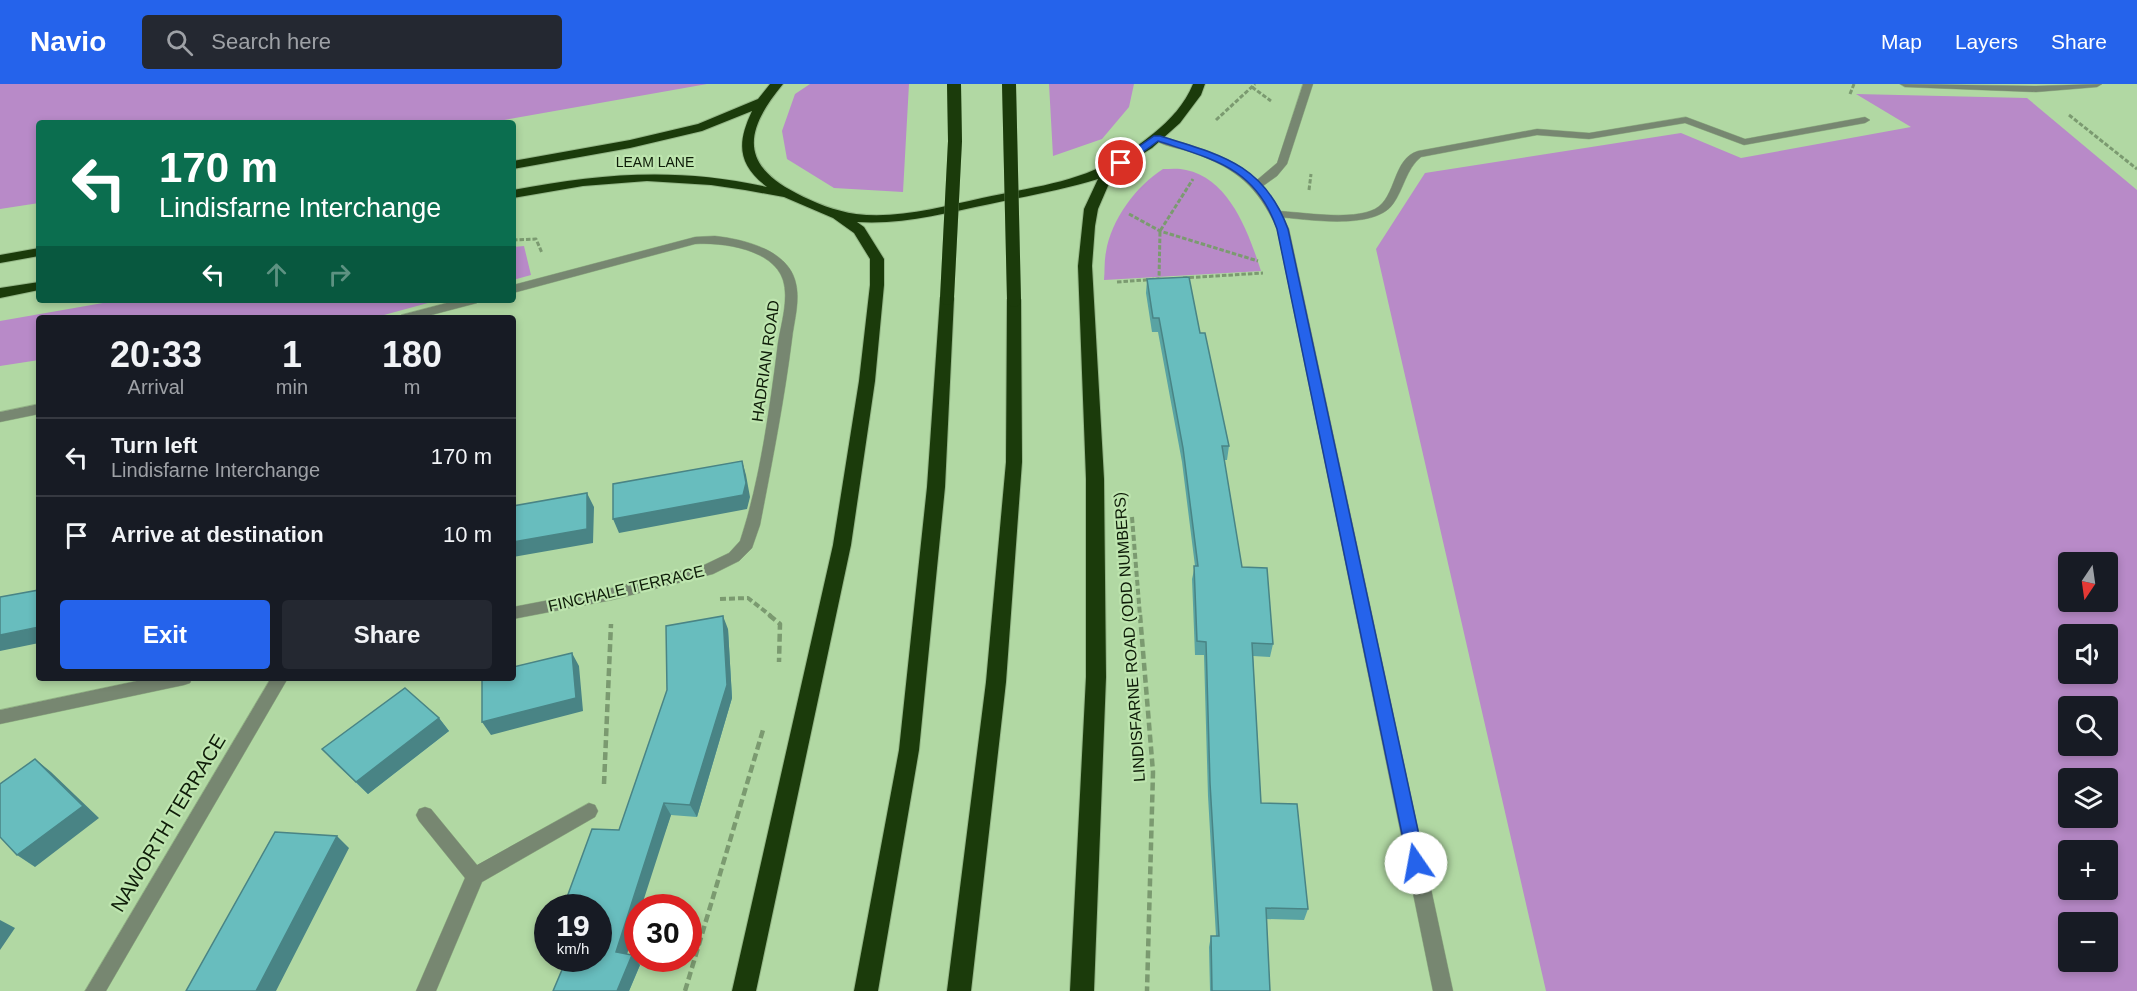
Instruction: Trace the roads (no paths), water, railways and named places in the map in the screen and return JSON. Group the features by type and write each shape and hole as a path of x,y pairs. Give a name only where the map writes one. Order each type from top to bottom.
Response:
{"highway":[{"path":"744,991 842,545 867,381 877,285 877,259 859,230 838,215 797,198 755,170 749,155 750,131 762,102 777,84"},
{"path":"866,991 909,750 936,487 955,141 954,84"},
{"path":"959,991 996,682 1014,462 1014,300 1009,84"},
{"path":"838,215 902,218 1057,187 1109,170 1134,156 1157,138 1193,98 1201,85"},
{"name":"LEAM LANE","path":"516,164 630,144 702,127 762,102"},
{"path":"1082,991 1095,677 1095,479 1085,266 1091,209 1109,170"},
{"name":"LEAM LANE","path":"516,193 591,180 658,176 714,180 797,198"},
{"path":"0,259 36,253"},
{"path":"0,292 36,286"}],"street":[{"path":"1258,184 1273,174 1282,164 1308,84"},
{"path":"1905,84 2036,89 2097,84"},
{"path":"1277,214 1363,217 1380,212 1387,205 1409,160 1418,154 1537,132 1589,136 1686,120 1744,142 1865,120"},
{"path":"1157,138 1211,155 1238,169 1258,184 1277,214 1443,991"},
{"name":"HADRIAN ROAD","path":"516,288 695,241 715,239 731,241 755,249 777,262 789,279 791,298 777,401 753,525"},
{"path":"416,315 461,303"},
{"path":"0,417 36,410"},
{"name":"FINCHALE TERRACE","path":"516,612 612,594 708,570 734,557 747,544 753,525"},
{"path":"0,717 170,681"},
{"name":"NAWORTH TERRACE","path":"95,991 278,681"},
{"path":"426,991 475,876 589,811"},
{"path":"425,815 475,876"}]}
